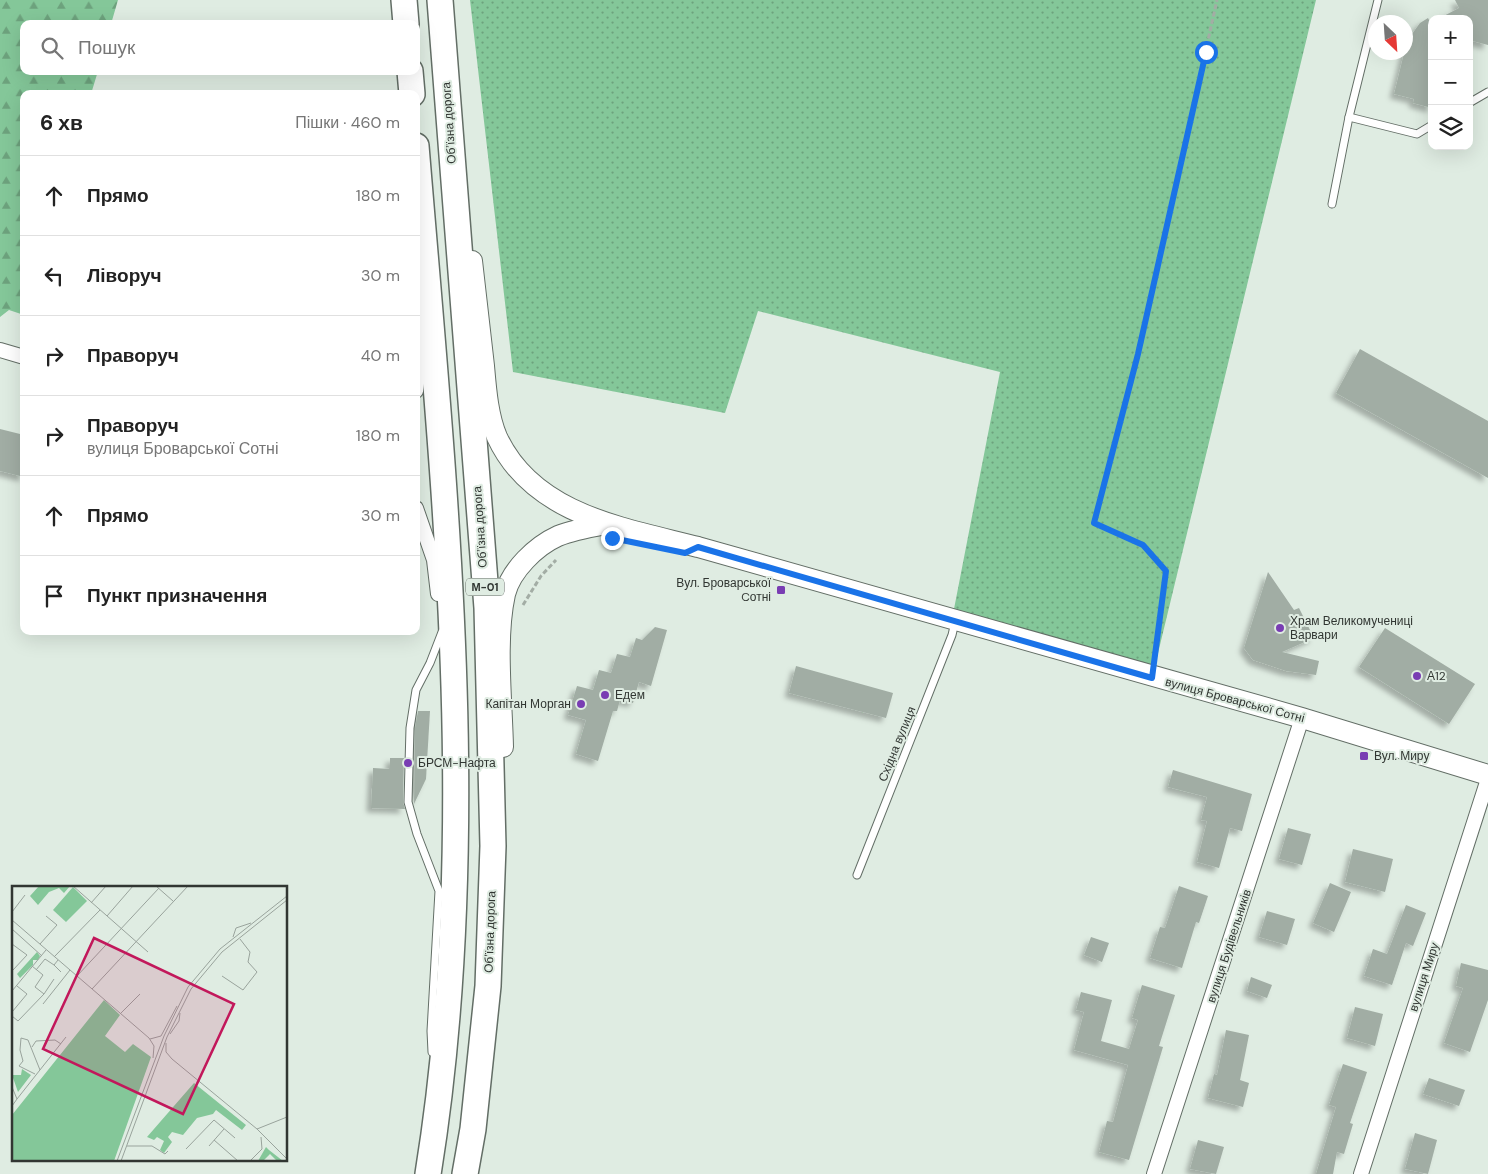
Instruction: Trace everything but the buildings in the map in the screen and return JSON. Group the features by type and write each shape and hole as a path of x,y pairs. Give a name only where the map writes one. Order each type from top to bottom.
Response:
{"highway":[{"path":"404,0 406,20"},
{"name":"Обʼїзна дорога","path":"441,10 486,608 493,846 488,986 474,1129 465,1174"},
{"path":"410,75 412,90"},
{"name":"М-01","path":"420,195 448,560 453,682 456,877 442,1073 428,1174"}],"street":[{"name":"вулиця Броварської Сотні","path":"441,10 488,398 497,436 527,479 542,492 566,506 606,524 698,547 1152,678 1302,718 1488,775"},
{"path":"402,90 404,75"},
{"path":"0,350 20,356"},
{"path":"420,520 434,560 442,633 453,682"},
{"path":"488,986 504,836 501,629 505,593 517,569 535,552 557,537 606,524"},
{"name":"вулиця Будівельників","path":"1154,1174 1302,718"},
{"name":"вулиця Миру","path":"1361,1174 1488,779"}],"lane":[{"path":"1332,204 1350,117 1378,0"},
{"path":"1473,101 1488,92"},
{"path":"1350,117 1417,134 1428,127"},
{"path":"433,1059 431,1031 440,891 417,834 408,802 410,728 416,690 430,663 442,633 448,560"},
{"name":"Східна вулиця","path":"856,875 952,635 955,621"},
{"path":"433,1068 436,1124"}],"path":[{"path":"1152,678 1166,571 1143,545 1094,523 1138,354 1217,0"},
{"path":"522,606 541,576 562,554"}],"green space":[{"path":"0,0 118,0 112,20 20,20 20,75 97,75 92,90 20,90 20,314 9,310 0,317"},
{"path":"470,0 1316,0 1152,678 954,609 1000,372 758,311 725,413 513,372"}],"place":[{"name":"Вул. Броварської Cотні","path":"781,590"},
{"name":"Храм Великомучениці Варвари","path":"1280,628"},
{"name":"А12","path":"1417,676"},
{"name":"Едем","path":"605,695"},
{"name":"Капітан Морган","path":"581,704"},
{"name":"Вул. Миру","path":"1364,756"},
{"name":"БРСМ-Нафта","path":"408,763"}],"route":[{"path":"612,538 685,553 698,547 1152,678 1166,571 1143,545 1094,523 1138,354 1206,52"}]}
